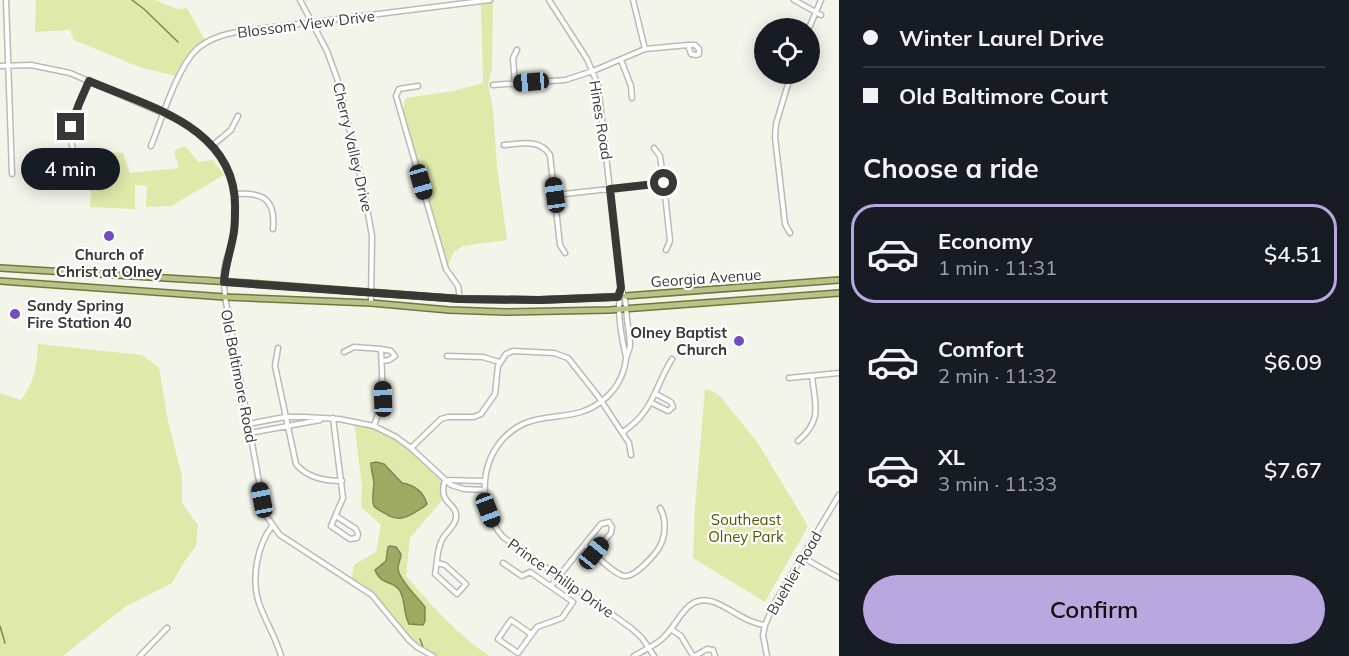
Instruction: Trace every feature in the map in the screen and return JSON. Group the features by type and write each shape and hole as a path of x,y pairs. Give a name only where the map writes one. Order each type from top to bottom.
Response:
{"main road":[{"name":"Georgia Avenue","path":"0,268 461,299 539,300 622,296 839,280"},
{"name":"Georgia Avenue","path":"0,281 225,297 506,312 627,309 839,293"}],"street":[{"path":"6,0 12,174"},
{"name":"Cherry Valley Drive","path":"300,0 327,51 339,84 372,236 371,303"},
{"name":"Blossom View Drive","path":"151,146 187,62 196,50 209,40 224,34 242,31 490,0"},
{"name":"Hines Road","path":"549,0 576,40 593,71 601,102 622,296"},
{"path":"633,0 645,49"},
{"path":"794,0 821,15"},
{"path":"814,18 821,0"},
{"path":"493,86 565,80 645,49 688,45"},
{"path":"515,84 513,58 517,50"},
{"path":"621,60 628,75 632,98"},
{"name":"Old Baltimore Road","path":"0,66 48,67 89,81 164,113 183,122 213,145 229,172 235,194 233,238 225,266 225,297 263,503 272,526"},
{"path":"75,154 70,140 71,127 89,81"},
{"path":"788,84 776,124 775,137 785,224 790,233"},
{"path":"418,86 399,89 396,96 446,269 458,286 461,299"},
{"path":"213,145 231,130 238,116"},
{"path":"504,145 534,142 546,149 550,155 560,245 565,253"},
{"path":"654,148 660,156 664,183 670,241 666,250"},
{"path":"555,195 664,183"},
{"path":"235,194 252,193 264,198 273,210 273,229"},
{"name":"Prince Philip Drive","path":"622,296 627,309 630,342 630,350 626,357"},
{"name":"Prince Philip Drive","path":"622,296 619,309 626,357 624,372 618,384 601,402 581,412 532,420 512,430 494,451 488,465 484,490 488,510 498,531 557,577 631,628 649,647 654,656"},
{"path":"344,352 354,347 381,349 391,351 395,356 382,361"},
{"path":"278,348 275,366 293,459 298,468 322,480 342,481"},
{"path":"374,426 383,399 381,349"},
{"path":"411,448 441,419 474,417 481,414 495,394 499,362 506,354 513,351 562,354 570,360 623,432 629,443 631,455"},
{"path":"447,356 483,357 499,362"},
{"path":"623,432 637,421 652,403 672,359"},
{"path":"789,378 839,373"},
{"path":"798,441 809,431 815,421 812,375"},
{"path":"652,403 668,411 673,407 671,402 656,394"},
{"path":"248,424 285,417 333,418 374,426 411,448 445,480 457,488 484,490"},
{"path":"250,433 325,418"},
{"path":"333,418 344,498 331,524 333,528 350,539 357,538 356,529 336,516"},
{"path":"445,480 484,481"},
{"path":"437,563 445,565 466,584 457,594 435,574 437,563 441,541 456,520 453,508 444,498 445,480"},
{"name":"Buehler Road","path":"767,656 763,635 774,604 839,495"},
{"path":"584,545 618,573 630,576 636,573 661,545 664,515 660,508"},
{"path":"551,586 601,524 610,523 611,533 594,553"},
{"path":"281,656 278,642 259,603 256,587 256,572 262,544 272,526 280,535 372,595 410,640 433,656"},
{"path":"802,557 839,578"},
{"path":"503,563 522,576 530,572 573,602 562,618 537,627 518,653 498,639 511,620 531,634"},
{"path":"634,656 664,638 688,606 704,601 718,604 752,623 765,625"},
{"path":"140,656 167,628"},
{"path":"671,629 681,636 694,656 707,649 713,650 715,656"}],"green space":[{"path":"36,0 155,0 177,9 187,8 206,42 196,50 179,77 139,67 74,40 70,30 35,32"},
{"path":"493,0 492,68 488,85 493,109 497,167 507,240 463,246 454,252 446,269 402,119 405,98 454,91 483,83 481,3"},
{"path":"185,146 198,162 213,160 224,175 171,206 146,207 147,186 135,185 135,209 90,207 91,186 110,152 123,153 130,173 179,168 174,151"},
{"path":"38,344 142,355 159,368 168,421 182,476 182,503 198,525 196,546 172,583 125,607 63,656 0,656 0,393 21,400 34,374"},
{"name":"Southeast Olney Park","path":"705,389 721,397 758,443 808,526 765,602 693,558"},
{"path":"354,421 368,425 404,444 445,480 444,498 410,538 406,576 455,629 489,656 433,656 417,647 383,606 351,580 354,565 376,552 381,525 361,507 362,487"}],"shaded area":[{"path":"371,463 384,464 402,483 418,489 427,504 402,518 391,517 377,509 373,501 374,482"},
{"path":"390,546 396,547 401,554 398,568 401,578 425,607 423,625 409,624 400,591 394,585 384,581 375,570 386,561"}],"waterway":[{"path":"132,0 178,42"},
{"path":"0,626 5,643"},
{"path":"420,639 423,647"}],"place":[{"name":"Church of Christ at Olney","path":"109,236"},
{"name":"Sandy Spring Fire Station 40","path":"15,314"},
{"name":"Olney Baptist Church","path":"739,341"}],"route":[{"path":"71,127 89,81 183,122 213,145 229,172 235,194 233,238 225,266 224,282 461,299 539,300 618,297 621,288 610,189 664,183"}]}
